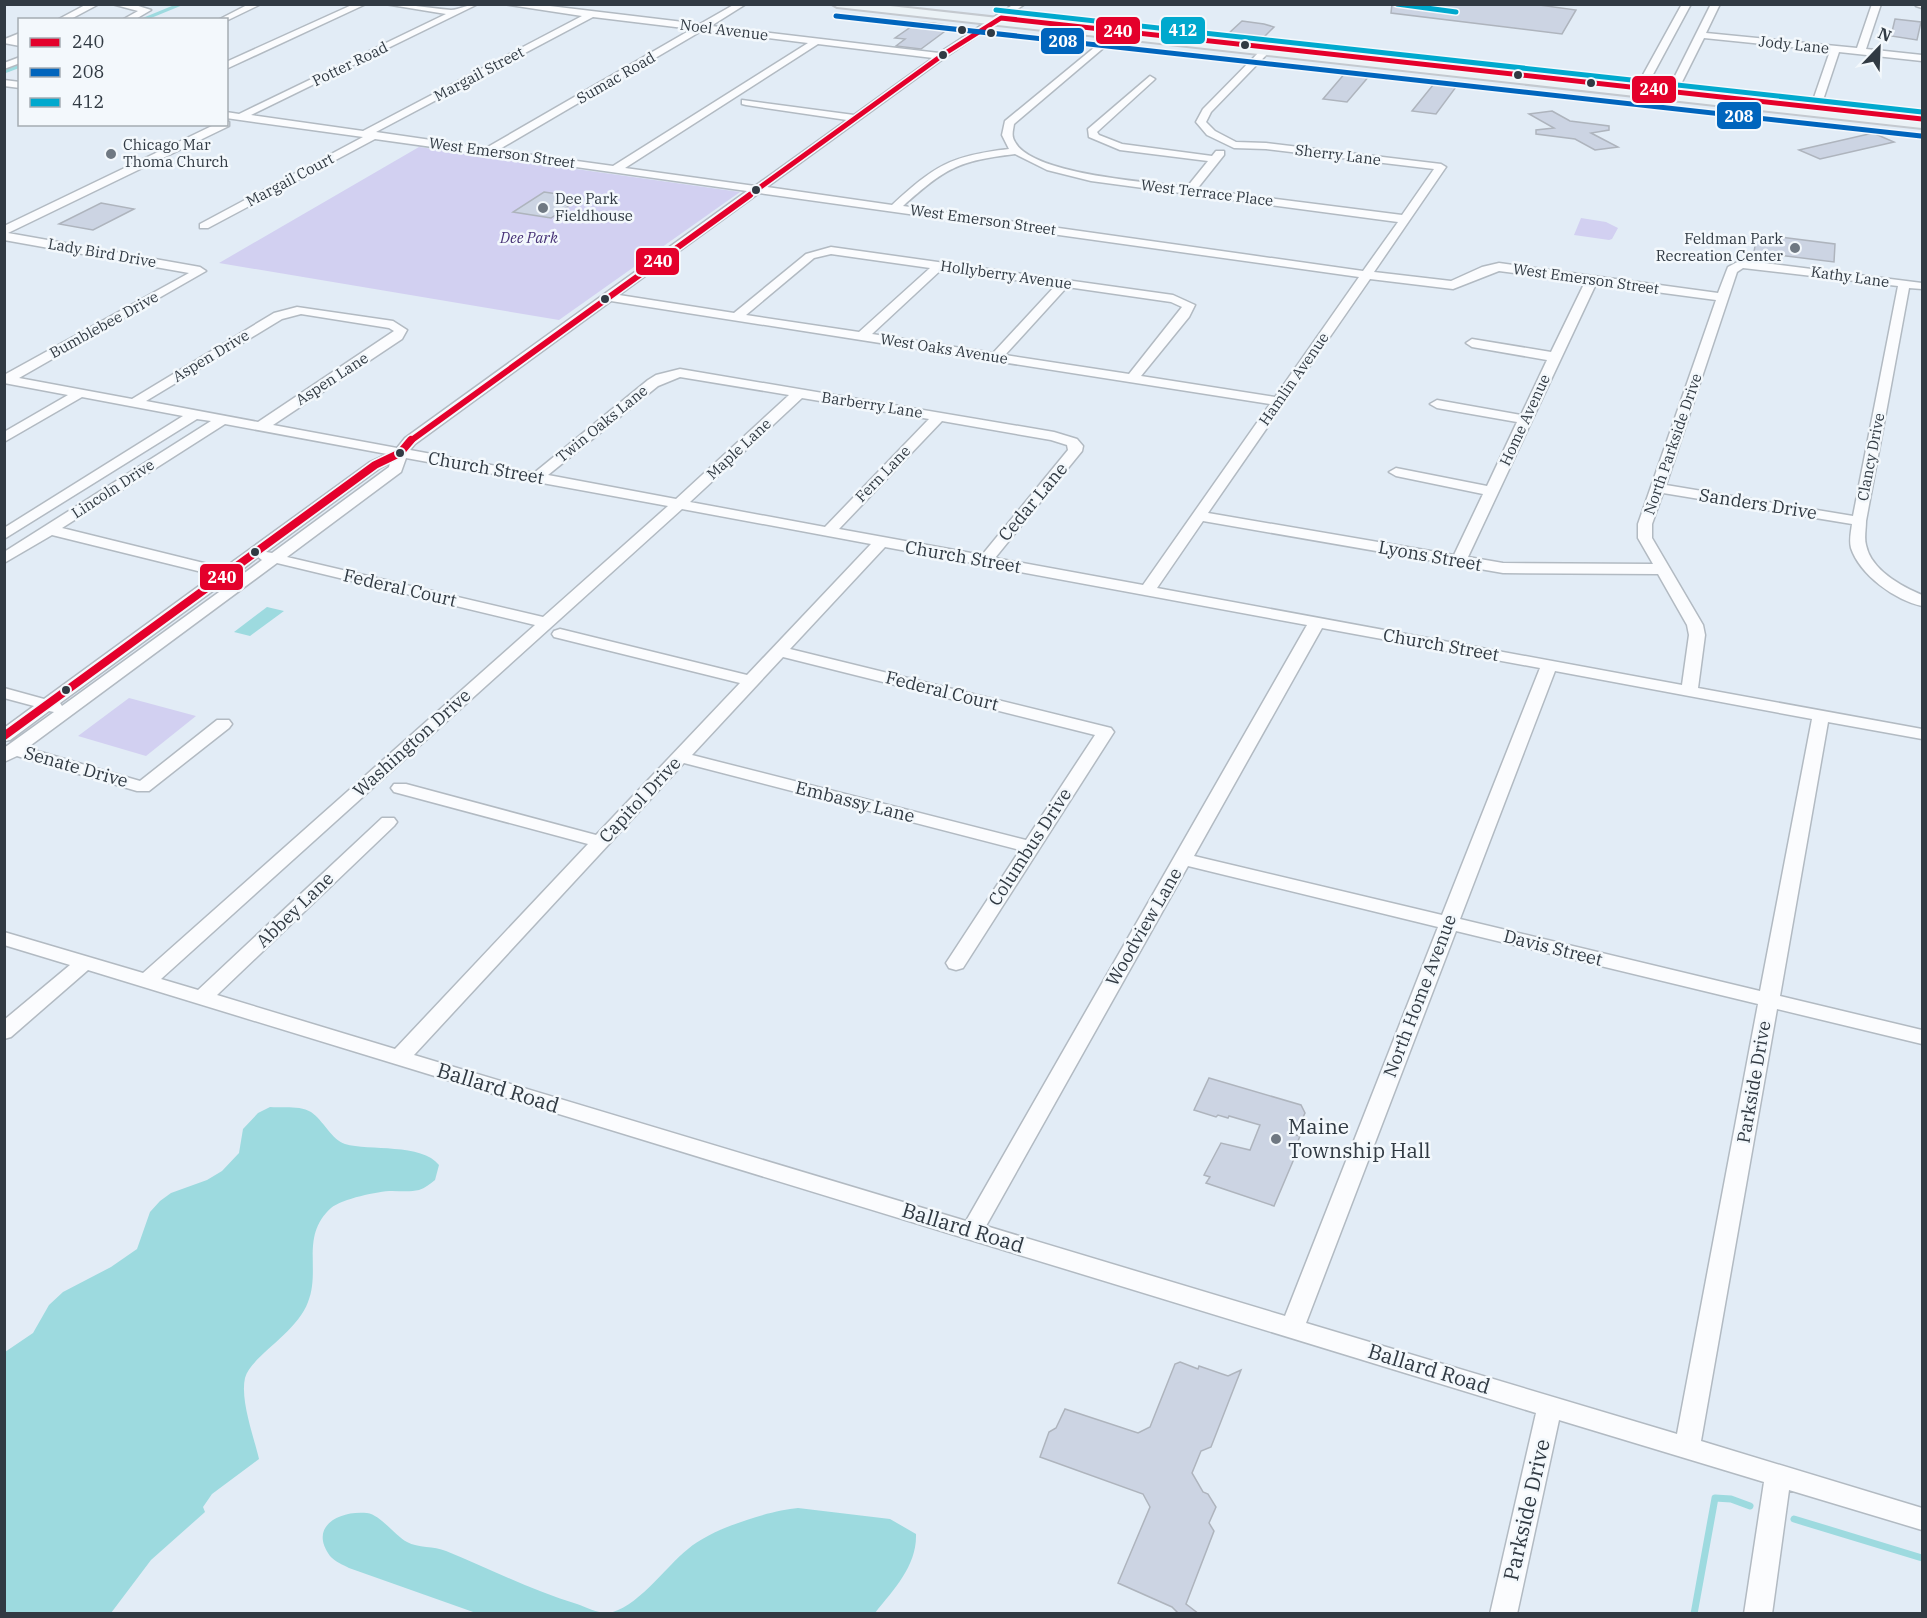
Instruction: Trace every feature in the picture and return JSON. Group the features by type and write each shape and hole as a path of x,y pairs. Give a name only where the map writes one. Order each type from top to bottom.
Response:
{"main road":[{"path":"837,4 1815,110 1923,119"},
{"path":"878,4 998,20"},
{"path":"1116,33 1175,37 1266,50 1408,63 1640,91 1672,92 1923,124"}],"street":[{"path":"65,18 95,4"},
{"path":"116,4 147,10 130,18"},
{"path":"226,18 257,4"},
{"path":"228,65 362,4"},
{"path":"389,4 456,13"},
{"name":"Potter Road","path":"228,123 474,4"},
{"name":"Noel Avenue","path":"507,4 941,56"},
{"name":"Sumac Road","path":"489,151 742,4"},
{"path":"8,748 47,705 226,573 375,465 400,453 410,441 941,56 1021,4"},
{"path":"1640,91 1687,4"},
{"path":"1672,92 1716,4"},
{"path":"1861,51 1877,4"},
{"name":"Margail Street","path":"371,134 592,15"},
{"path":"896,207 934,175 953,163 978,156 1016,151 1007,139 1009,123 1116,33"},
{"name":"Jody Lane","path":"1701,35 1923,58"},
{"path":"616,169 817,41"},
{"path":"1815,110 1835,49"},
{"path":"1234,145 1211,132 1201,123 1207,111 1266,50"},
{"path":"1150,79 1092,131 1095,137 1120,147 1214,159"},
{"path":"746,102 856,118"},
{"name":"West Emerson Street","path":"228,115 1453,285 1498,267 1722,297"},
{"name":"Potter Road","path":"4,231 222,126"},
{"name":"Margail Court","path":"204,226 371,134"},
{"path":"1190,190 1214,159 1234,145"},
{"name":"Sherry Lane","path":"1234,145 1266,146 1441,166"},
{"name":"West Terrace Place","path":"1016,151 1043,165 1072,174 1404,219"},
{"name":"Hamlin Avenue","path":"1147,591 1441,166"},
{"name":"Lady Bird Drive","path":"4,236 200,271"},
{"name":"Hollyberry Avenue","path":"737,316 810,256 823,251 841,251 1173,299 1189,305 1185,314 1132,378"},
{"name":"Kathy Lane","path":"1741,264 1923,286"},
{"name":"North Parkside Drive","path":"1689,692 1697,635 1695,625 1661,569 1644,531 1722,297 1732,270 1741,264"},
{"path":"862,336 940,266"},
{"name":"Bumblebee Drive","path":"6,379 200,271"},
{"name":"Home Avenue","path":"1458,562 1592,279"},
{"path":"996,357 1064,283"},
{"name":"Clancy Drive","path":"1904,284 1859,521 1858,545 1865,560 1876,572 1923,601"},
{"name":"West Oaks Avenue","path":"609,297 1278,401"},
{"name":"Aspen Lane","path":"260,427 398,336 401,330 393,325 301,310 289,312"},
{"name":"Aspen Drive","path":"134,403 278,316 289,312"},
{"path":"1472,343 1556,357"},
{"name":"Barberry Lane","path":"670,375 693,375 1054,436 1072,442"},
{"name":"Twin Oaks Lane","path":"536,478 652,383 670,375"},
{"name":"Church Street","path":"6,379 880,543 1923,734"},
{"path":"4,438 80,393"},
{"name":"Maple Lane","path":"678,505 800,393"},
{"path":"1437,404 1526,420"},
{"name":"Lincoln Drive","path":"4,535 195,414"},
{"name":"Fern Lane","path":"828,532 939,416"},
{"name":"Lincoln Drive","path":"4,559 222,420"},
{"name":"Cedar Lane","path":"985,561 1075,451 1076,446 1072,442"},
{"path":"8,748 68,711 396,469 400,453"},
{"path":"1396,472 1492,491"},
{"name":"Sanders Drive","path":"1658,488 1859,521"},
{"name":"Washington Drive","path":"146,981 553,628 678,505"},
{"name":"Lyons Street","path":"1200,516 1503,568 1661,569"},
{"path":"50,530 247,578"},
{"name":"Capitol Drive","path":"399,1058 880,543"},
{"name":"Federal Court","path":"254,553 553,628 751,681"},
{"name":"Woodview Lane","path":"972,1231 1317,622"},
{"name":"Federal Court","path":"779,651 1105,732"},
{"name":"North Home Avenue","path":"1292,1328 1549,665"},
{"path":"4,693 68,711"},
{"name":"Parkside Drive","path":"1687,1448 1821,716"},
{"name":"Senate Drive","path":"8,748 143,787 222,724"},
{"name":"Columbus Drive","path":"956,963 1105,732"},
{"name":"Embassy Lane","path":"680,757 1030,848"},
{"path":"400,788 600,842"},
{"name":"Abbey Lane","path":"202,998 388,822"},
{"name":"Davis Street","path":"1183,859 1923,1037"},
{"name":"Ballard Road","path":"4,938 1923,1519"},
{"path":"4,1032 85,963"},
{"name":"Parkside Drive","path":"1503,1614 1551,1406"},
{"path":"1758,1614 1778,1475"}],"green space":[{"name":"Dee Park","path":"419,147 740,192 559,320 219,263"},
{"path":"1581,218 1606,222 1618,228 1609,240 1574,235"},
{"path":"129,698 196,716 146,756 78,736"}],"shaded area":[{"path":"267,607 284,611 250,636 234,632"},
{"path":"270,1107 307,1110 320,1120 340,1142 345,1144 421,1153 439,1165 435,1180 419,1190 386,1191 351,1199 331,1208 322,1219 316,1230 313,1278 308,1302 294,1324 256,1361 245,1378 244,1397 259,1459 212,1494 203,1507 205,1512 151,1560 111,1613 5,1613 5,1352 33,1333 49,1305 63,1292 111,1267 137,1249 150,1212 160,1201 171,1193 207,1180 222,1171 239,1153 243,1129 258,1113"},
{"path":"798,1508 890,1519 916,1534 913,1556 908,1567 897,1586 875,1613 607,1613 628,1605 698,1542 740,1522 771,1513"},
{"path":"367,1513 382,1521 411,1544 446,1551 543,1592 595,1611 607,1613 476,1613 339,1563 330,1556 324,1545 325,1528 338,1517"}],"building":[{"path":"1392,4 1532,4 1576,10 1562,34 1391,13"},
{"path":"1895,19 1921,22 1917,40 1891,36"},
{"path":"1242,21 1274,27 1263,38 1228,34"},
{"path":"918,22 952,26 921,49 896,46 905,39 895,38"},
{"path":"1346,72 1370,75 1347,102 1323,99"},
{"path":"1433,85 1456,87 1436,114 1412,111"},
{"path":"1552,111 1570,121 1609,126 1609,130 1591,133 1618,147 1595,150 1575,139 1536,134 1536,130 1554,128 1529,114"},
{"path":"1873,133 1894,142 1820,159 1799,150"},
{"name":"Dee Park Fieldhouse","path":"544,192 571,196 564,202 573,203 551,218 513,212"},
{"path":"101,203 134,209 93,230 59,224"},
{"name":"Feldman Park Recreation Center","path":"1757,234 1835,244 1834,262 1754,252"},
{"name":"Maine Township Hall","path":"1209,1078 1301,1105 1305,1113 1295,1135 1300,1136 1296,1146 1299,1147 1274,1206 1206,1183 1210,1177 1204,1175 1221,1143 1250,1150 1260,1125 1229,1116 1228,1118 1218,1115 1216,1117 1194,1110"},
{"path":"1180,1362 1228,1376 1241,1370 1211,1447 1201,1451 1192,1473 1203,1492 1208,1494 1216,1507 1209,1523 1214,1531 1186,1604 1199,1614 1179,1614 1172,1607 1118,1583 1150,1507 1143,1494 1040,1457 1049,1432 1056,1428 1065,1409 1138,1433 1150,1427 1175,1364"}],"waterway":[{"path":"147,18 181,4"},
{"path":"4,72 18,67"},
{"path":"1694,1614 1715,1498 1731,1499 1750,1506"},
{"path":"1794,1519 1922,1558"}],"transit line":[{"name":"412","path":"1397,4 1456,12"},
{"name":"412","path":"996,10 1922,112"},
{"name":"208","path":"836,16 1921,136"},
{"name":"240","path":"4,736 375,465 400,453 410,441 944,54 1001,18 1922,119"}],"place":[{"name":"Chicago Mar Thoma Church","path":"111,154"},
{"name":"Dee Park Fieldhouse","path":"543,208"},
{"name":"Feldman Park Recreation Center","path":"1795,248"},
{"name":"Maine Township Hall","path":"1276,1139"}]}
